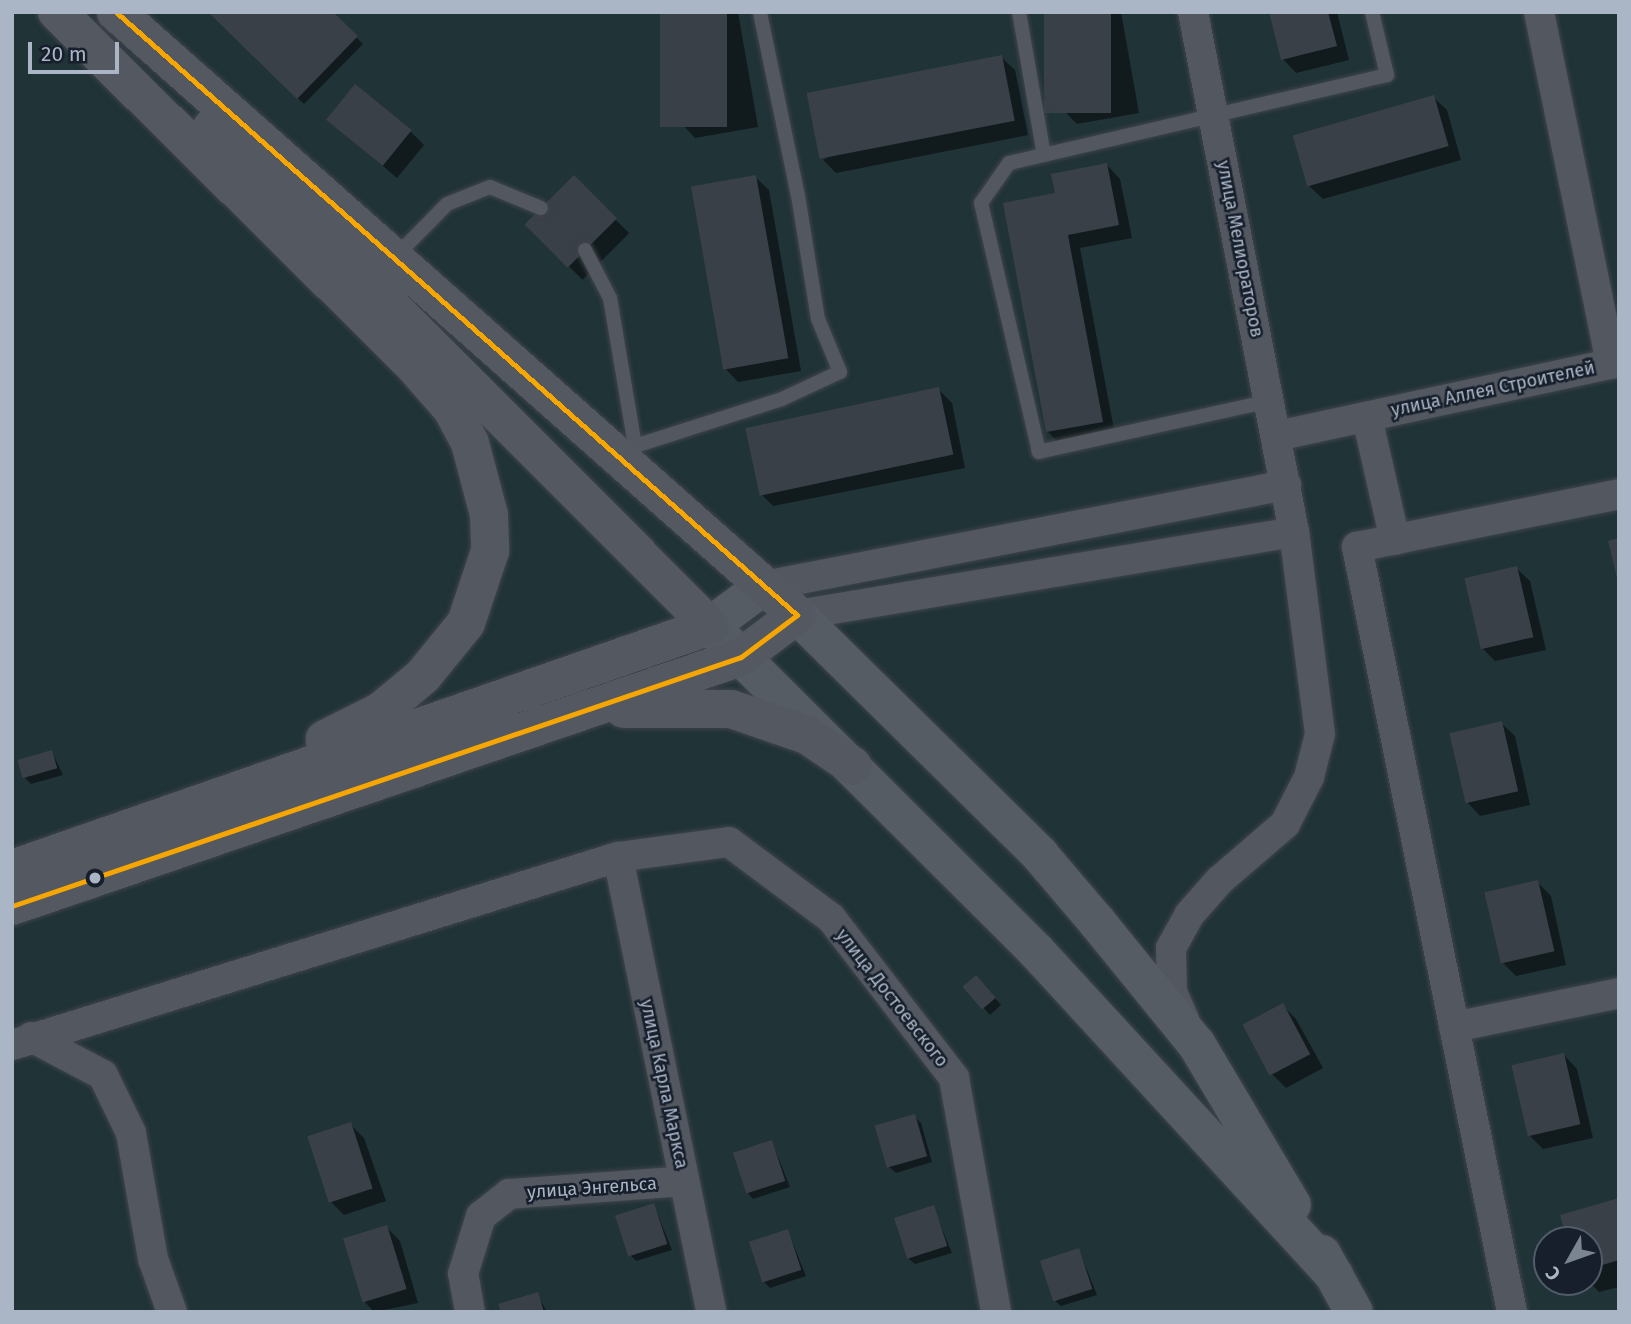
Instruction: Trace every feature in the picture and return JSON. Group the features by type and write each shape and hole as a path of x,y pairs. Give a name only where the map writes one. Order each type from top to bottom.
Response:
{"main road":[{"path":"12,851 334,736 381,711 423,676 466,623 490,551 482,481 452,409 410,361 57,12"},
{"path":"12,869 710,626 281,194 90,12"},
{"path":"12,906 741,657 797,615 628,452 395,257 116,12"},
{"path":"584,711 731,709 807,735 853,765"}],"street":[{"name":"улица Мелиораторов","path":"1193,12 1286,485 1320,734 1309,777 1285,824 1220,880 1189,915 1171,948 1171,992 1197,1045"},
{"path":"1539,12 1615,363"},
{"name":"улица Аллея Строителей","path":"1277,436 1615,363"},
{"path":"1367,417 1395,540"},
{"path":"1286,485 764,586 710,626 853,765 1037,952 1334,1275"},
{"path":"1512,1312 1357,547 1619,494"},
{"path":"797,615 1294,533"},
{"path":"797,615 1040,855 1197,1045 1334,1275 1353,1312"},
{"name":"улица Достоевского","path":"22,1041 618,857 729,842 831,918 954,1078 996,1312"},
{"name":"улица Карла Маркса","path":"618,857 711,1312"},
{"path":"1454,1027 1619,993"},
{"path":"22,1041 103,1074 131,1133 153,1259 172,1312"},
{"name":"улица Энгельса","path":"470,1312 463,1274 481,1216 509,1194 684,1181"}],"lane":[{"path":"585,250 610,299 628,452 782,400 840,372 818,319 798,196 760,12"},
{"path":"1019,12 1044,155"},
{"path":"1270,401 1039,452 981,203 1009,163 1387,75 1372,12"},
{"path":"395,257 447,204 490,187 541,208"}],"green space":[{"path":"12,12 1619,12 1619,1312 12,1312"}],"building":[{"path":"208,12 333,12 358,36 297,99"},
{"path":"660,12 727,12 727,127 660,127"},
{"path":"1044,12 1111,12 1111,113 1044,113"},
{"path":"1269,12 1328,12 1337,46 1281,60"},
{"path":"1002,55 1015,121 819,159 807,93"},
{"path":"355,84 412,130 383,166 326,120"},
{"path":"1434,95 1449,146 1307,186 1293,136"},
{"path":"1107,163 1119,225 1068,235 1103,422 1046,432 1003,203 1055,193 1051,174"},
{"path":"574,175 617,218 568,268 525,224"},
{"path":"756,175 788,358 723,370 691,186"},
{"path":"939,387 953,454 760,496 745,428"},
{"path":"1619,538 1619,582 1618,582 1608,541"},
{"path":"1517,566 1533,637 1481,649 1464,578"},
{"path":"1502,721 1518,791 1466,803 1449,733"},
{"path":"52,750 57,768 23,778 17,760"},
{"path":"1538,880 1554,951 1501,964 1484,892"},
{"path":"976,975 996,998 982,1009 962,987"},
{"path":"1283,1003 1310,1054 1270,1076 1242,1025"},
{"path":"1564,1053 1580,1124 1528,1136 1511,1065"},
{"path":"915,1114 927,1156 887,1168 875,1126"},
{"path":"351,1122 373,1189 329,1203 307,1136"},
{"path":"772,1140 785,1181 746,1194 733,1153"},
{"path":"1619,1198 1619,1260 1603,1265 1603,1226 1563,1226 1560,1215"},
{"path":"654,1203 667,1244 628,1257 615,1216"},
{"path":"934,1205 947,1246 907,1259 894,1218"},
{"path":"387,1225 407,1289 363,1303 343,1238"},
{"path":"788,1229 801,1270 762,1283 749,1242"},
{"path":"1079,1248 1092,1289 1053,1302 1040,1261"},
{"path":"538,1292 544,1312 501,1312 498,1304"}],"transit line":[{"path":"12,906 741,657 797,615 116,12"}]}
